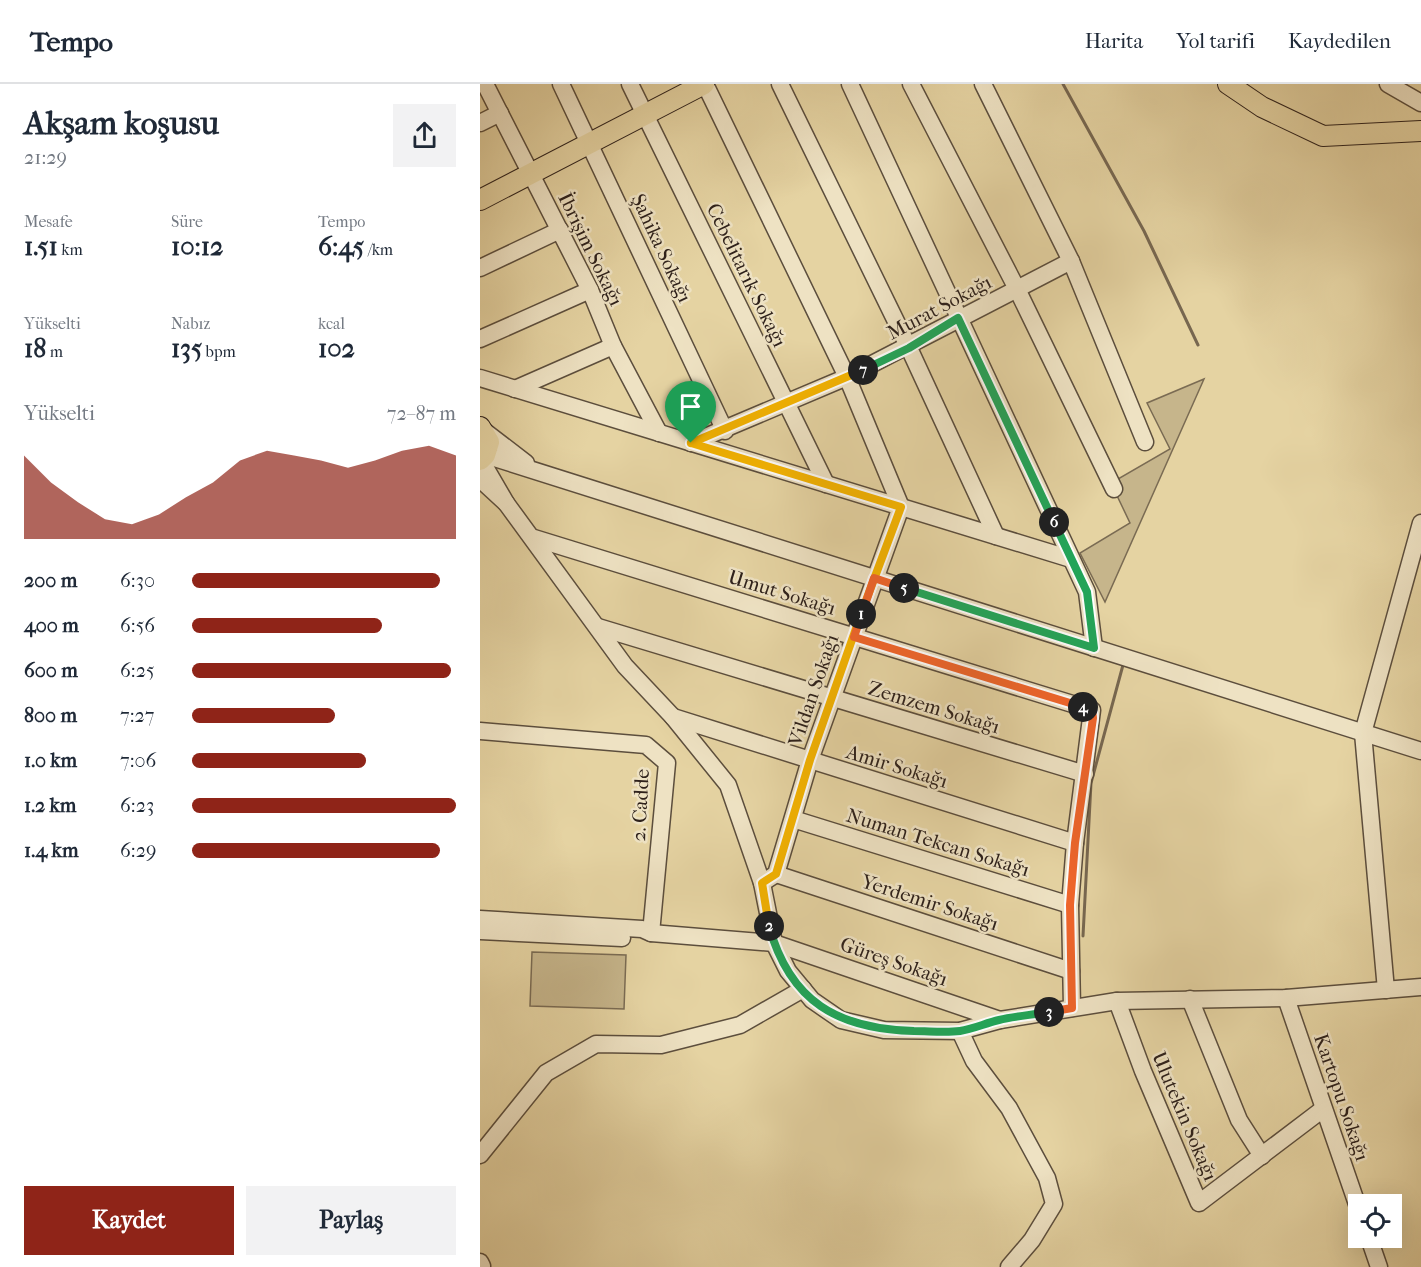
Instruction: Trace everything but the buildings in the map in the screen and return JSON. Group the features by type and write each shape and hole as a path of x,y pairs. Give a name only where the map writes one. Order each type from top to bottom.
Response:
{"main road":[{"path":"480,200 704,84"},
{"path":"1228,84 1262,107 1323,136 1421,131"},
{"path":"482,428 489,442 482,458"}],"street":[{"name":"İbrişim Sokağı","path":"485,84 590,290 613,346 659,433"},
{"name":"Şahika Sokağı","path":"561,84 725,431"},
{"name":"Cebelitarık Sokağı","path":"630,84 826,484"},
{"path":"704,84 847,377 901,507"},
{"path":"780,84 909,348 996,536"},
{"path":"850,84 1087,592 1094,648"},
{"path":"910,84 1017,290 1114,489"},
{"path":"983,84 1071,261 1145,442"},
{"path":"1388,84 1421,103"},
{"path":"480,123 500,113"},
{"path":"480,268 560,230"},
{"name":"Murat Sokağı","path":"691,443 725,431 909,348 958,318 1071,261"},
{"path":"480,339 590,290"},
{"path":"515,389 613,346"},
{"path":"480,378 1071,559"},
{"path":"482,428 536,471"},
{"path":"482,458 536,471 1421,751"},
{"path":"482,458 506,503"},
{"path":"480,479 506,503 626,666 673,717 728,785 769,878 774,943 788,971 812,1000 841,1020 884,1030 960,1031 1000,1020 1117,1001 1286,998 1421,987"},
{"name":"Vildan Sokağı","path":"769,878 793,819 810,760 901,507"},
{"path":"1386,990 1363,733 1421,523"},
{"name":"Umut Sokağı","path":"534,538 1092,710 1085,774"},
{"name":"Zemzem Sokağı","path":"597,627 1085,774"},
{"name":"Amir Sokağı","path":"673,717 1075,843"},
{"name":"2. Cadde","path":"480,731 646,746 667,763 651,933"},
{"path":"1072,1008 1070,905 1075,843 1085,774"},
{"name":"Numan Tekcan Sokağı","path":"793,819 1070,905"},
{"name":"Yerdemir Sokağı","path":"769,878 1071,971"},
{"path":"480,919 631,928 651,933"},
{"path":"480,931 640,939 651,933"},
{"name":"Güreş Sokağı","path":"651,933 774,943 1000,1020"},
{"path":"480,1155 546,1073 596,1044 661,1045 740,1025 803,989"},
{"name":"Kartopu Sokağı","path":"1286,998 1353,1194"},
{"path":"1190,999 1239,1120 1262,1156"},
{"name":"Ulutekin Sokağı","path":"1117,1001 1143,1071 1199,1203 1323,1109"},
{"path":"960,1031 974,1061 1009,1108 1047,1178 1054,1204 1032,1240 1009,1267"},
{"path":"1372,1248 1379,1267"}],"shaded area":[{"path":"1204,379 1105,602 1080,553 1130,523 1111,483 1170,449 1147,403"},
{"path":"532,952 626,955 624,1009 530,1006"}],"waterway":[{"path":"1063,84 1144,231 1198,345"},
{"path":"1083,936 1091,783 1123,665"}],"route":[{"path":"691,443 725,431 909,348 958,318 1087,592 1094,648 874,578 854,637 1092,710 1093,718 1075,843 1070,905 1072,1008 1000,1020 960,1031 884,1030 841,1020 812,1000 788,971 774,943 762,883 776,874 810,760 874,578 901,507 691,443"}]}
